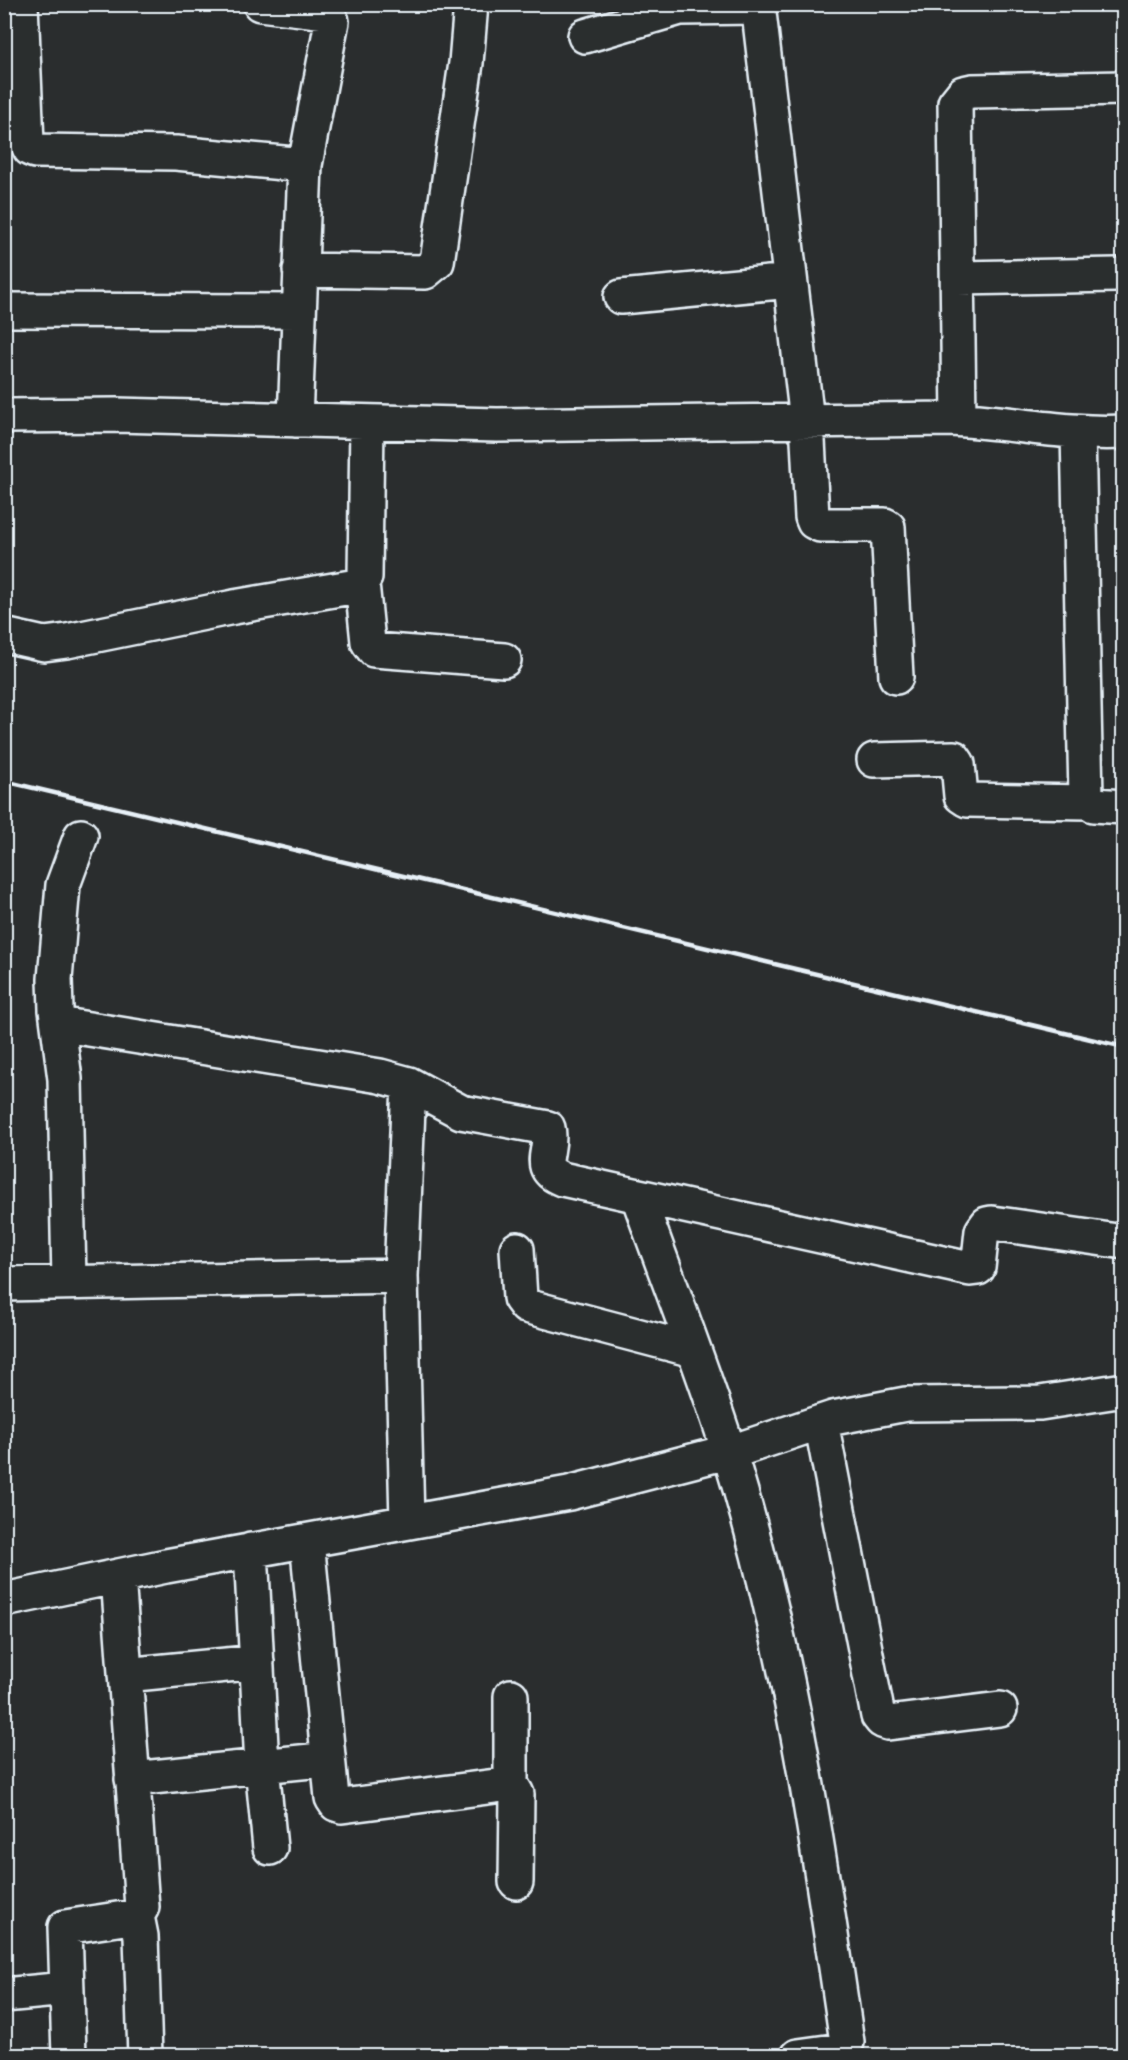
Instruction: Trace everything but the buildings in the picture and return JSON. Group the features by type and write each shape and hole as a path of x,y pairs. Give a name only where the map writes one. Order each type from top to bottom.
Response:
{"street":[{"path":"21,4 27,143 35,151 176,153 305,165"},
{"path":"260,4 326,12 332,21 305,165 298,310 296,420"},
{"path":"300,270 425,272 437,262 466,63 471,4"},
{"path":"585,36 681,8 758,6 807,421 814,522 820,525 885,525 888,527 896,677"},
{"path":"959,419 955,103 957,98 972,92 1124,88"},
{"path":"958,279 1118,274"},
{"path":"621,297 790,281"},
{"path":"4,310 298,310"},
{"path":"4,416 116,416 497,425 959,419 985,420 1078,432 1124,432"},
{"path":"367,422 365,577 363,583 368,642 374,650 504,660"},
{"path":"1078,432 1086,797 1089,802"},
{"path":"4,635 44,644 67,641 363,583"},
{"path":"874,760 954,758 958,764 961,796 967,800 1089,802 1094,805 1124,807"},
{"path":"69,1282 65,1079 55,979 58,922 63,885 81,836"},
{"path":"58,1024 380,1076 409,1084 461,1112 544,1126 550,1133 546,1167 550,1173 562,1179 970,1269 978,1268 982,1231 987,1224 992,1223 1124,1242"},
{"path":"408,1522 401,1276 409,1084"},
{"path":"638,1196 729,1451 771,1605 805,1763 847,2042 841,2050 798,2055"},
{"path":"517,1249 520,1298 526,1306 693,1350"},
{"path":"4,1284 401,1276"},
{"path":"4,1600 251,1550 569,1493 729,1451 821,1422 906,1404 1040,1402 1124,1390"},
{"path":"821,1422 878,1716 882,1721 888,1723 1000,1709"},
{"path":"307,1540 329,1766 333,1798 336,1804 342,1806 511,1784"},
{"path":"251,1550 262,1766 270,1848"},
{"path":"118,1576 142,1907 137,1916 141,1936 145,2055"},
{"path":"125,1675 257,1662"},
{"path":"511,1696 511,1784 517,1794 516,1882"},
{"path":"132,1779 321,1760 329,1766"},
{"path":"69,2055 65,1927 137,1916"},
{"path":"4,1995 66,1989"}],"railway":[{"path":"4,781 1124,1047"}]}
